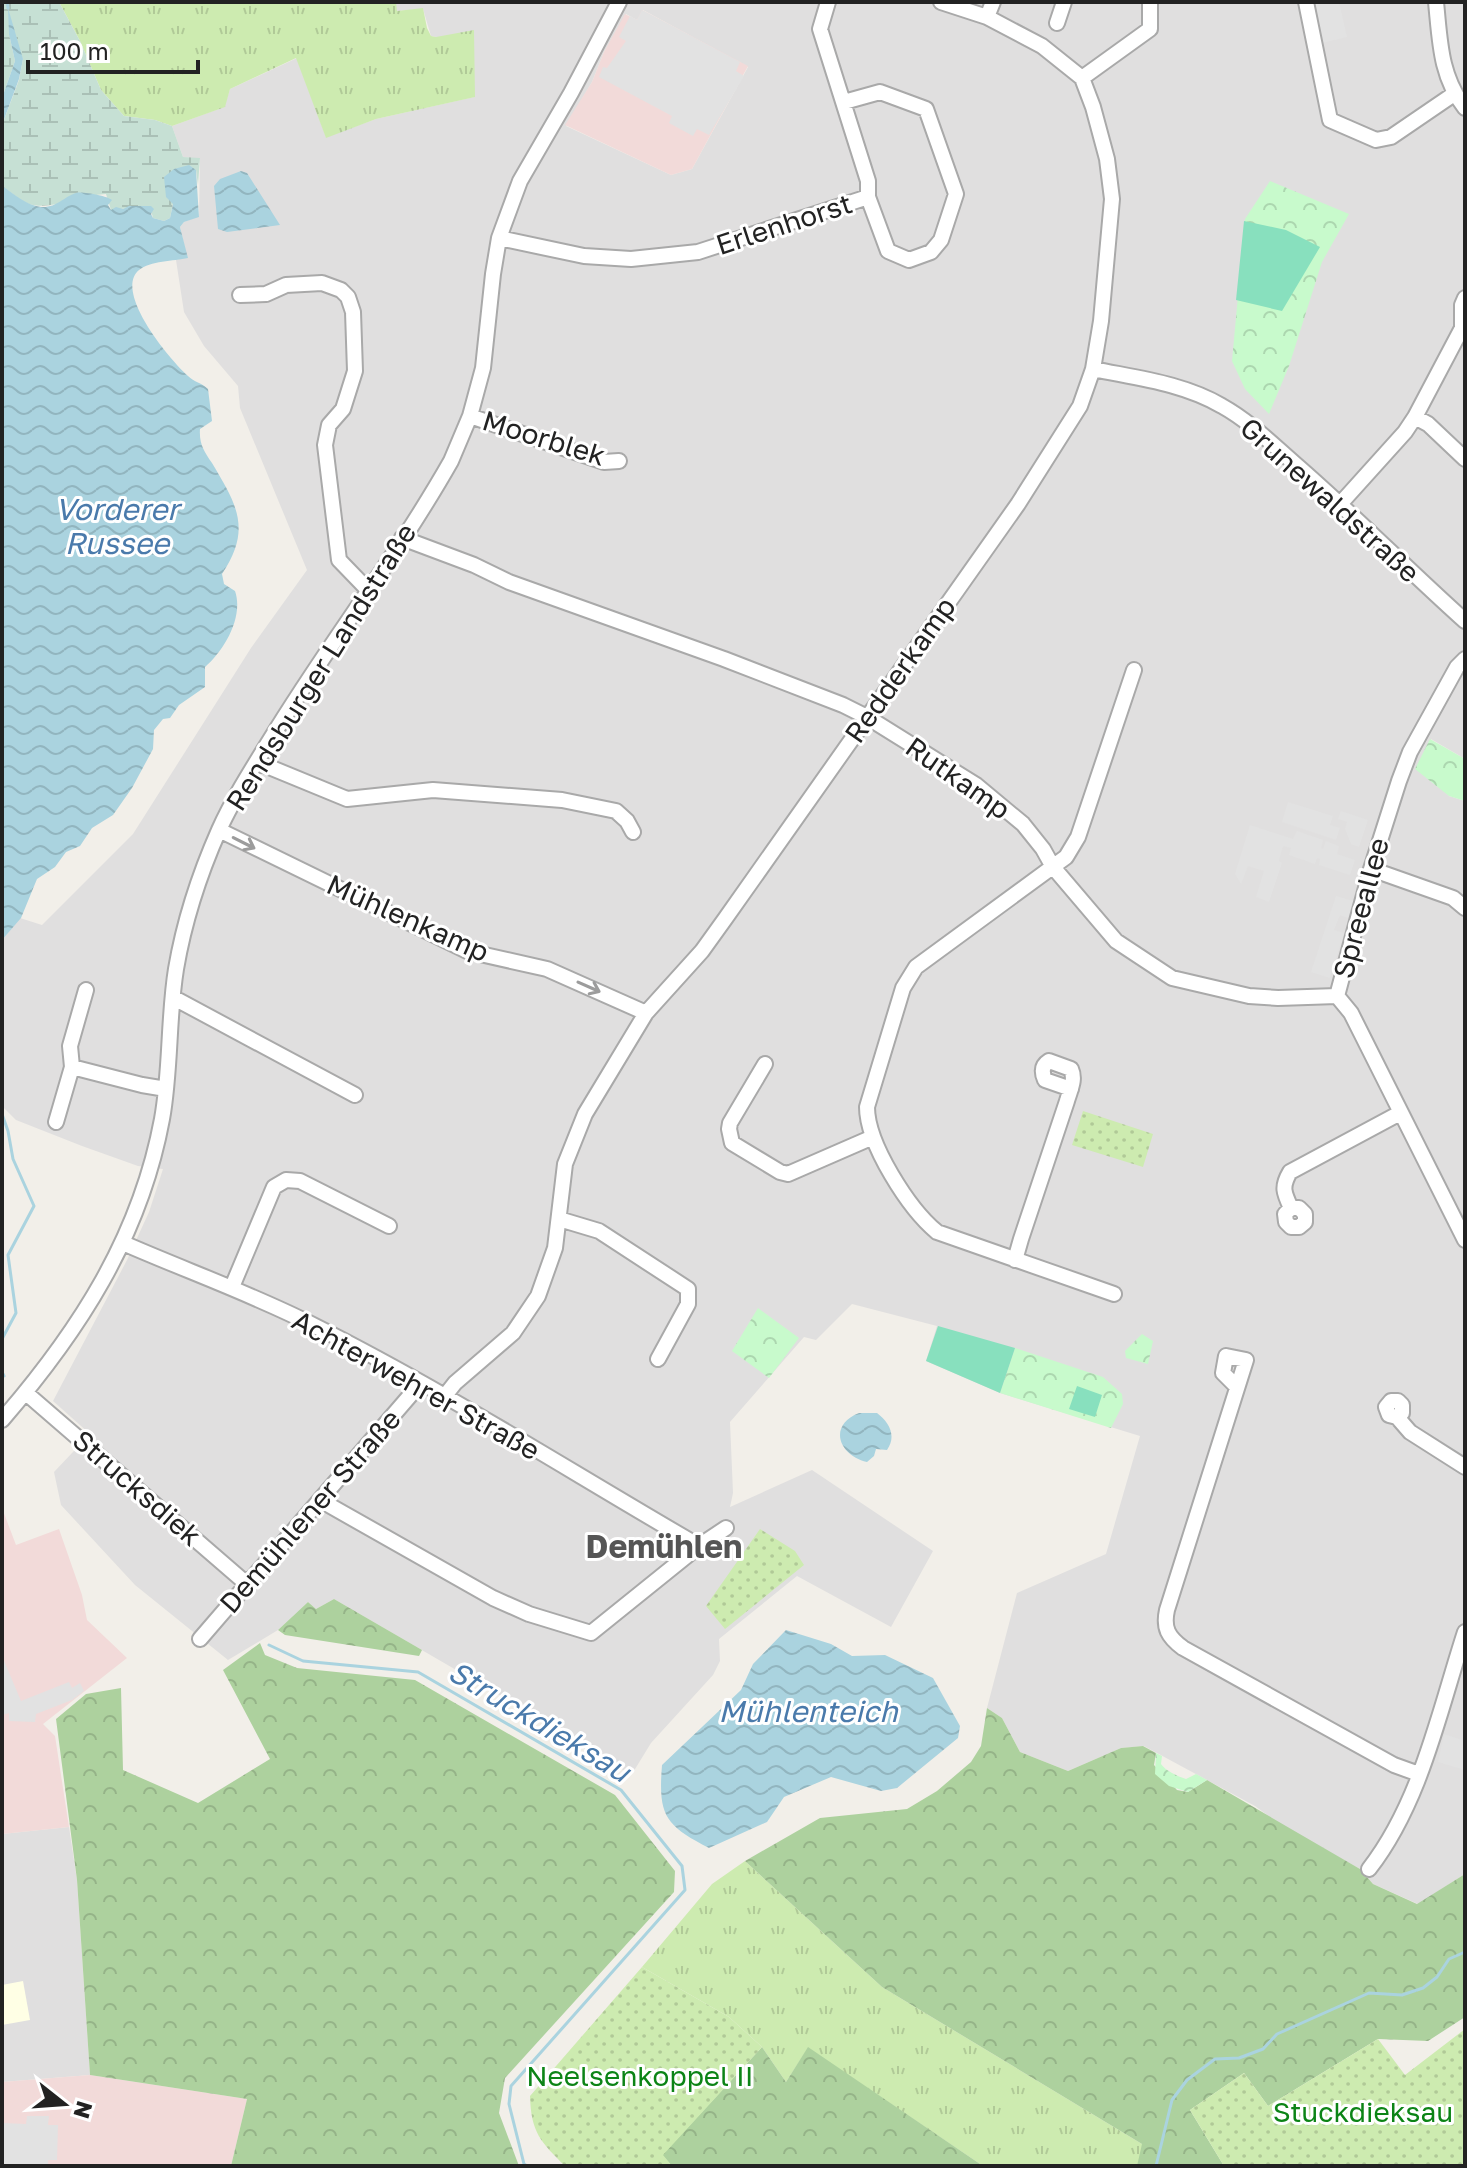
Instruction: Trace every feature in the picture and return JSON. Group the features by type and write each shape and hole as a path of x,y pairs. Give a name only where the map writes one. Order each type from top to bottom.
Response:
{"street":[{"name":"Rendsburger Landstraße","path":"2,1420 82,1317 123,1243 162,1120 176,970 189,918 219,830 257,762 451,461 470,416 483,368 499,238 520,181 619,2"},
{"name":"Erlenhorst","path":"499,238 584,256 631,259 698,252 868,197 868,181 820,29 828,2"},
{"path":"941,2 987,17 1042,46 1082,78 1150,29 1150,2"},
{"path":"987,17 993,2"},
{"path":"1057,23 1064,2"},
{"path":"1306,2 1330,120 1376,140 1391,137 1454,94"},
{"path":"1436,2 1444,69 1454,94 1465,108"},
{"name":"Redderkamp","path":"444,1397 527,1315 546,1278 555,1248 565,1164 585,1114 646,1013 702,951 1018,504 1080,406 1093,369 1101,321 1112,199 1107,159 1082,78"},
{"path":"844,102 880,92 926,109 956,194 941,240 931,252 909,260 888,251 868,197"},
{"path":"240,295 266,294 286,285 322,283 341,290 348,297 353,312 355,371 343,409 329,425 325,445 339,560 368,590"},
{"path":"1341,503 1415,417 1462,328 1465,298"},
{"name":"Grunewaldstraße","path":"1093,369 1183,389 1222,405 1261,433 1341,503 1359,524 1465,621"},
{"name":"Moorblek","path":"470,416 604,462 619,461"},
{"path":"1415,417 1428,424 1465,459"},
{"name":"Rutkamp","path":"402,538 474,565 509,582 724,659 867,717 976,785 1023,824 1053,867 1116,941 1172,978 1249,996 1337,996"},
{"name":"Spreeallee","path":"1465,659 1457,667 1410,752 1371,869 1337,996 1351,1013 1465,1240"},
{"path":"1114,1294 948,1237 930,1225 916,1212 873,1137 867,1116 870,1095 903,988 916,967 1066,857 1078,837 1134,670"},
{"path":"257,762 347,799 433,790 562,800 616,811 633,832"},
{"name":"Mühlenkamp","path":"219,830 467,951 547,969 646,1013"},
{"path":"1371,869 1453,898 1465,908"},
{"path":"56,1122 72,1067 70,1046 86,990"},
{"path":"174,998 355,1095"},
{"path":"765,1064 730,1123 732,1143 788,1174 873,1137"},
{"path":"72,1067 166,1089"},
{"path":"1015,1260 1071,1089"},
{"path":"1291,1208 1283,1192 1283,1184 1290,1172 1400,1113"},
{"path":"232,1287 274,1187 286,1180 300,1181 389,1226"},
{"path":"559,1219 599,1231 688,1289 688,1304 658,1359"},
{"name":"Achterwehrer Straße","path":"123,1243 232,1287 314,1325 699,1546"},
{"name":"Demühlener Straße","path":"200,1639 420,1384"},
{"path":"1236,1386 1231,1412 1167,1610 1164,1622 1168,1636 1183,1648 1282,1704 1394,1765 1419,1774"},
{"name":"Strucksdiek","path":"26,1393 248,1585"},
{"path":"1397,1417 1410,1432 1465,1467"},
{"path":"320,1500 493,1598 529,1614 591,1633 726,1528"},
{"path":"1369,1869 1399,1824 1419,1774 1465,1632"}],"shaded area":[{"path":"396,2 1465,2 1465,759 1431,739 1449,796 1465,801 1465,1874 1418,1904 1373,1884 1360,1869 1278,1823 1255,1806 1144,1746 1121,1748 1068,1771 1020,1752 1002,1718 987,1708 1017,1593 1106,1554 1140,1436 1000,1393 926,1361 937,1326 852,1304 816,1340 804,1337 730,1422 733,1493 730,1507 812,1470 933,1551 891,1627 797,1576 719,1639 720,1661 713,1675 651,1743 632,1774 597,1758 561,1731 334,1599 316,1609 308,1602 278,1630 228,1660 135,1585 61,1505 54,1472 90,1434 53,1401 127,1260 149,1212 163,1169 138,1166 82,1146 16,1120 2,1106 2,940 20,918 42,925 133,834 251,648 307,570 240,408 238,386 204,346 184,312 176,260 187,257 180,227 199,216 200,159 183,157 172,126 224,107 230,89 297,58 326,137 376,119 474,97 436,37 431,36 423,9 396,11","holes":["643,10 748,67 692,169 671,175 566,126 626,14 637,20"]},
{"path":"1313,2 1339,2 1347,37 1322,43"},
{"path":"642,10 748,66 692,169 671,175 565,125 592,82 625,14 637,20"},
{"path":"642,10 740,62 736,71 744,76 709,135 697,129 693,136 669,123 672,116 599,77 603,67 607,68 626,41 619,37 630,16 637,20"},
{"path":"1288,802 1333,816 1330,825 1340,828 1336,840 1282,822"},
{"path":"1341,811 1368,820 1359,847 1351,844 1345,829 1347,822 1338,819"},
{"path":"1250,825 1293,839 1297,831 1323,840 1323,849 1326,841 1339,846 1337,854 1355,860 1350,875 1319,865 1320,859 1317,858 1315,864 1289,855 1291,848 1283,846 1279,861 1282,863 1269,902 1256,897 1264,871 1248,866 1241,884 1235,874"},
{"path":"1336,896 1353,901 1348,918 1340,915 1334,930 1344,933 1330,978 1311,972"},
{"path":"2,1508 16,1545 59,1529 82,1595 87,1620 127,1658 43,1724 55,1736 69,1827 2,1834"},
{"path":"2,1656 21,1701 69,1682 72,1688 80,1683 84,1691 72,1700 36,1714 35,1722 9,1721 9,1713 2,1715"},
{"path":"1444,1734 1465,1741 1465,1770 1438,1762"},
{"path":"69,1827 77,1880 90,2075 2,2082 2,1834"},
{"path":"23,1981 30,2020 2,2025 2,1985"},
{"path":"90,2075 247,2099 231,2166 2,2166 2,2082"},
{"path":"27,2116 49,2116 48,2125 58,2125 57,2160 48,2160 48,2166 2,2166 2,2123 26,2124"}],"green space":[{"path":"2,2 59,2 101,90 124,116 155,120 172,126 183,157 200,158 198,185 196,170 173,203 170,218 164,221 153,218 150,206 111,210 106,194 38,206 18,198 2,186 2,125 19,80 23,59 9,34 15,61 2,98"},
{"path":"59,2 396,2 397,11 423,8 431,36 474,30 475,97 376,119 326,138 296,58 230,89 225,107 172,126 155,120 124,116 101,90"},
{"path":"1270,181 1349,214 1322,262 1289,366 1269,414 1245,389 1232,361 1245,219"},
{"path":"1244,221 1286,230 1320,247 1282,311 1236,300"},
{"path":"1430,739 1465,759 1465,801 1449,796 1415,769"},
{"path":"1083,1111 1153,1134 1143,1167 1072,1145"},
{"path":"758,1308 799,1338 769,1378 732,1351"},
{"path":"938,1326 1015,1348 1000,1393 926,1361"},
{"path":"1142,1334 1153,1341 1148,1364 1126,1358 1125,1351"},
{"path":"1015,1348 1103,1377 1122,1394 1123,1404 1111,1428 1000,1393"},
{"path":"1077,1386 1102,1395 1095,1417 1069,1409"},
{"path":"760,1529 795,1551 804,1565 725,1629 706,1606"},
{"path":"334,1599 422,1650 419,1656 285,1635 278,1630 308,1602 316,1609"},
{"path":"260,1643 265,1655 297,1668 415,1680 615,1795 675,1871 674,1892 505,2078 499,2113 519,2166 231,2166 247,2099 90,2075 77,1880 56,1719 86,1694 121,1688 123,1770 198,1803 270,1759 223,1670"},
{"path":"987,1708 1002,1718 1020,1752 1068,1771 1121,1748 1143,1746 1156,1753 1154,1765 1177,1790 1188,1792 1207,1780 1360,1869 1373,1884 1417,1904 1465,1874 1465,2017 1428,2041 1378,2039 1268,2106 1244,2073 1190,2110 1224,2166 1137,2166 1142,2144 882,1987 745,1861 820,1818 907,1809 937,1791 971,1762 981,1746"},
{"path":"1156,1753 1162,1756 1161,1764 1172,1773 1186,1779 1196,1774 1207,1780 1188,1792 1169,1786 1155,1774"},
{"path":"745,1861 882,1987 1142,2144 1144,2166 983,2166 808,2048 786,2082 762,2047 729,2017 642,1967 712,1884"},
{"name":"Neelsenkoppel II","path":"642,1967 729,2017 762,2047 663,2155 672,2166 565,2166 535,2128 530,2096"},
{"name":"Stuckdieksau","path":"1465,2029 1465,2166 1224,2166 1190,2110 1244,2073 1268,2106 1378,2039 1405,2075"},
{"path":"762,2047 786,2082 808,2047 983,2166 672,2166 662,2155"}],"water":[{"path":"8,8 23,59 2,125 2,98 15,61 9,34"},
{"name":"Vorderer Russee","path":"189,165 196,170 199,217 184,222 180,227 188,258 156,263 139,270 133,280 133,294 147,325 169,356 190,378 208,389 212,421 200,429 201,443 238,517 237,544 222,574 224,584 235,591 237,612 225,643 205,667 205,687 179,705 170,718 163,719 154,730 153,749 113,815 92,828 80,846 66,852 55,867 37,879 21,918 2,940 2,186 35,206 51,206 76,193 89,193 112,200 108,205 111,210 116,207 151,206 154,209 151,214 153,218 164,221 170,218 173,204 166,197 164,177 174,169"},
{"path":"241,171 247,173 280,225 227,232 218,229 214,186 220,179"},
{"path":"859,1413 877,1413 888,1425 891,1435 887,1450 876,1449 867,1462 849,1453 840,1439 843,1425"},
{"name":"Mühlenteich","path":"786,1630 831,1644 852,1656 885,1655 933,1678 960,1726 958,1738 897,1788 881,1791 831,1777 784,1797 767,1822 709,1848 683,1832 668,1817 661,1796 662,1765 741,1690 753,1664"}],"waterway":[{"path":"7,2 8,8"},
{"name":"Struckdieksau","path":"2,1114 13,1159 34,1206 8,1255 16,1313 2,1339"},
{"name":"Struckdieksau","path":"2,1372 4,1376"},
{"name":"Struckdieksau","path":"269,1645 303,1661 418,1672 621,1790 682,1866 685,1890 511,2086 509,2104 527,2166"},
{"name":"Struckdieksau","path":"1156,2166 1172,2100 1187,2080 1215,2059 1239,2058 1263,2049 1277,2034 1369,1993 1402,1995 1423,1988 1437,1977 1449,1959 1465,1952"}],"district":[{"name":"Demühlen","path":"664,1547"}]}
